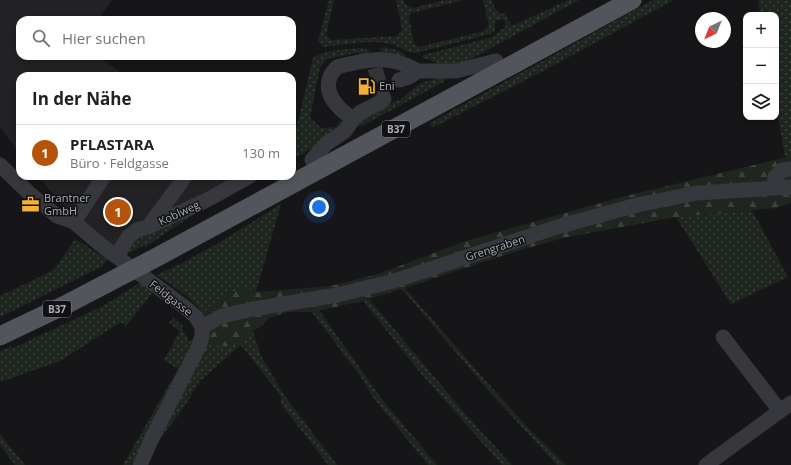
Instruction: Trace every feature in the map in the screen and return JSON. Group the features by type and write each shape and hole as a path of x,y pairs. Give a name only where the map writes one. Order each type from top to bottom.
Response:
{"main road":[{"name":"B37","path":"296,169 609,0"},
{"name":"B37","path":"296,178 632,0"},
{"name":"B37","path":"155,253 276,180"},
{"name":"B37","path":"0,325 110,276 293,180"},
{"name":"B37","path":"0,336 67,304 110,276"}],"street":[{"path":"353,119 341,110 333,101 329,88 330,77 337,67 375,64 384,59 405,64 418,71 456,71 496,61"},
{"path":"399,80 409,77 418,71"},
{"path":"312,160 326,144 345,130 353,119 361,112 382,102 384,99"},
{"name":"Feldgasse","path":"0,166 51,211 58,216 74,222 181,304 196,317 202,327"},
{"path":"774,188 775,177 782,170 791,169"},
{"path":"74,222 101,180"},
{"path":"148,227 182,180"},
{"name":"Koblweg","path":"118,257 129,236 137,230 148,227 206,200 243,180"},
{"name":"Grengraben","path":"202,327 222,316 337,295 394,281 557,227 636,206 697,193 791,187"},
{"path":"140,465 152,438 191,365 202,336 202,327"},
{"path":"706,465 786,407 723,337"}],"shaded area":[{"path":"0,0 112,0 101,16 16,16 16,60 104,60 120,72 16,72 16,149 0,126"},
{"path":"41,180 237,180 114,247 64,207"}],"green space":[{"path":"329,0 334,0 326,35 331,40 397,36 402,29 396,0 403,0 407,6 413,8 445,0 464,0 411,13 409,17 414,44 419,47 485,31 489,26 483,0 492,0 495,9 501,14 504,13 512,26 568,0 579,0 460,65 443,65 422,57 423,55 493,37 506,26 505,21 502,19 495,21 495,30 490,34 416,53 408,52 394,45 378,42 363,42 323,47 318,41"},
{"path":"653,0 674,0 541,72 432,128 430,123"},
{"path":"758,0 791,0 791,156 785,157 779,120 779,12 760,12"},
{"path":"382,47 399,51 407,57 381,52 380,49"},
{"path":"366,48 370,51 367,54 360,56 359,52 327,59 320,67 310,118 321,128 337,127 340,120 344,123 326,140 296,158 296,129 313,58 331,51"},
{"path":"443,77 445,78 445,81 362,126 358,126 359,121 385,105 400,100 418,85"},
{"path":"791,156 791,203 776,208 676,217 563,238 514,252 363,301 312,312 287,312 269,318 263,325 253,331 249,338 242,342 228,346 216,346 207,337 202,314 223,295 244,288 256,292 331,286 378,274 466,241 618,198"},
{"path":"249,180 256,180 190,217 145,247 144,245 127,254 132,238"},
{"path":"281,204 256,292 244,288 223,295 202,314 193,302 175,287 156,275 217,244"},
{"path":"752,210 788,277 731,304 676,217"},
{"path":"75,239 106,257 108,259 103,266 0,317 0,296 54,270"},
{"path":"141,282 154,291 126,326 121,322 60,361 0,382 0,351 11,346 13,348 103,306"},
{"path":"405,288 527,427 566,465 557,465 487,389 402,289"},
{"path":"369,299 467,416 512,465 502,465 417,369 363,301"},
{"path":"319,310 381,398 437,465 428,465 372,396 363,380 312,312"},
{"path":"173,318 183,326 182,328 189,342 195,336 194,346 131,465 123,465 178,369 164,360 180,331 169,323"},
{"path":"253,331 261,356 284,395 337,465 328,465 281,404 281,396 241,345 200,381 180,413 156,444 207,337"},
{"path":"0,434 25,465 15,465 0,445"}],"tunnel":[{"path":"375,68 384,99"}],"place":[{"name":"Eni","path":"366,86"},
{"name":"Brantner GmbH","path":"31,204"},
{"name":"PFLASTARA","path":"118,212"}]}
